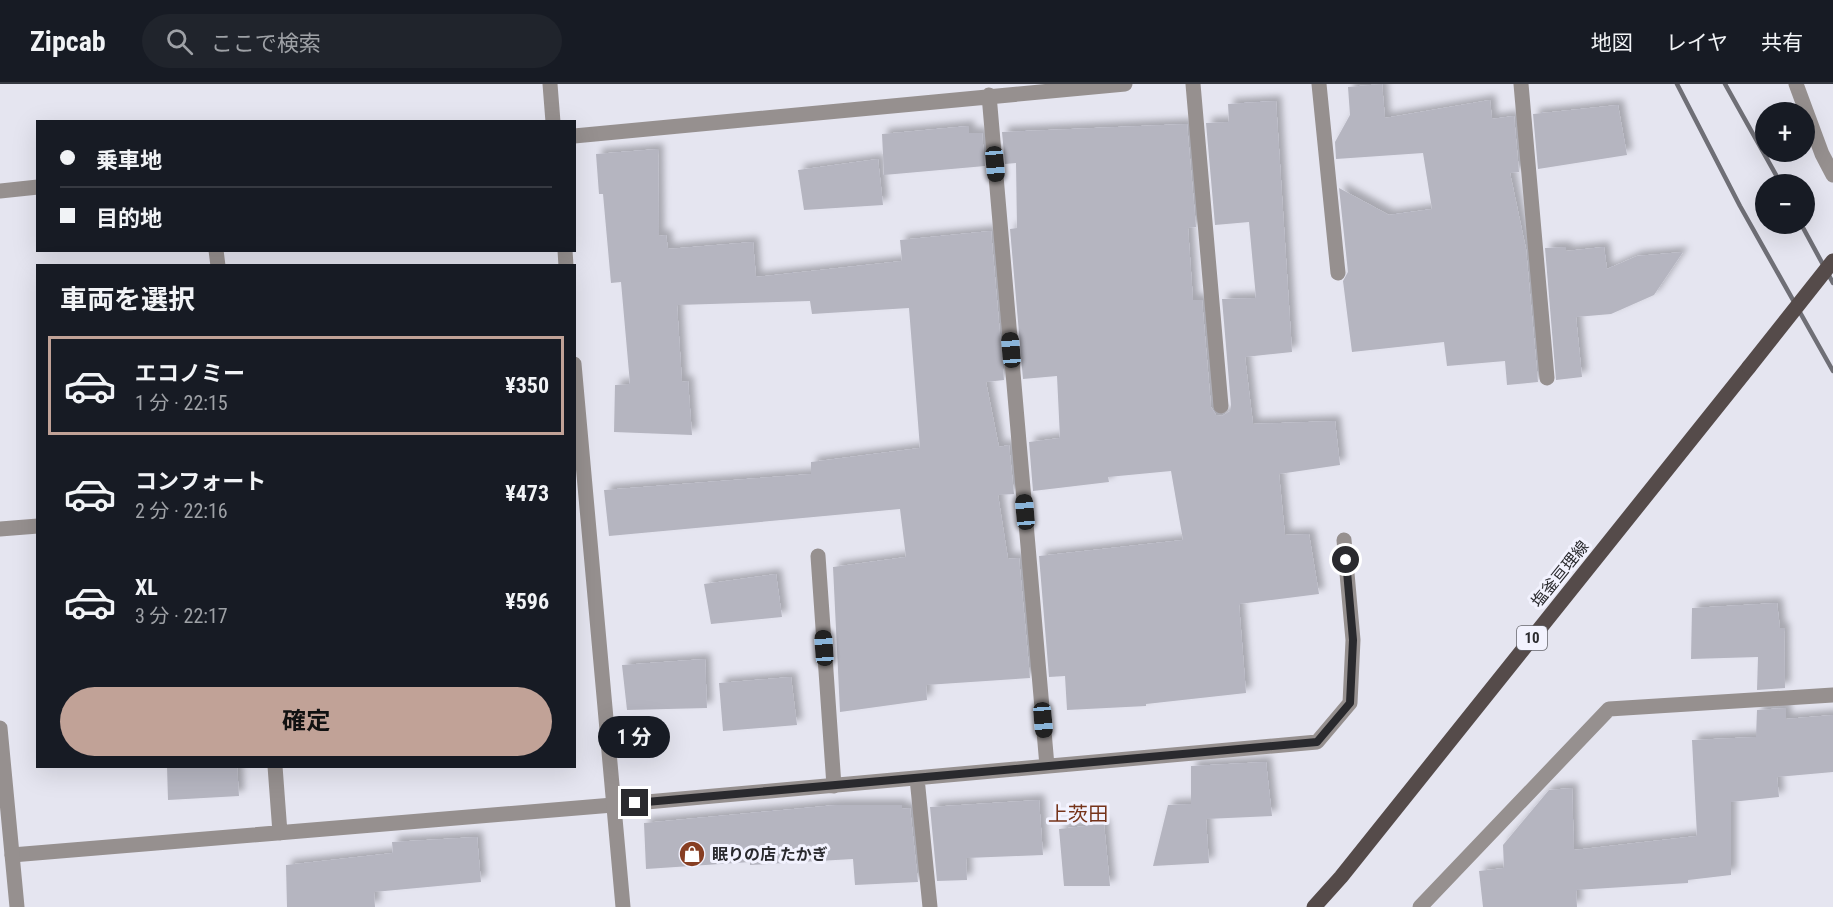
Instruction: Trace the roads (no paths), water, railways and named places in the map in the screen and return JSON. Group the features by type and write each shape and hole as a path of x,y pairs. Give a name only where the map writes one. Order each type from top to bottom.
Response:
{"main road":[{"name":"塩釜亘理線","path":"1314,907 1349,868 1833,261"}],"street":[{"path":"550,84 553,120"},
{"path":"576,136 989,95 1125,84"},
{"path":"1193,84 1221,406"},
{"path":"1319,84 1338,273"},
{"path":"1521,84 1547,378"},
{"path":"1796,84 1822,154 1833,175"},
{"path":"989,95 1047,766"},
{"path":"0,191 36,187"},
{"path":"576,387 623,907"},
{"path":"0,529 36,526"},
{"path":"12,855 834,786 1317,742 1350,703 1353,640 1344,540"},
{"path":"818,556 834,786"},
{"path":"1420,907 1609,709 1833,695"},
{"path":"0,728 17,907"},
{"path":"275,768 280,833"},
{"path":"917,778 930,907"}],"railway":[{"path":"1677,84 1740,206 1833,371"},
{"path":"1725,84 1775,174"},
{"path":"1806,234 1833,283"}],"place":[{"name":"眠りの店 たかぎ","path":"692,854"}],"district":[{"name":"上茨田","path":"1078,814"}]}
